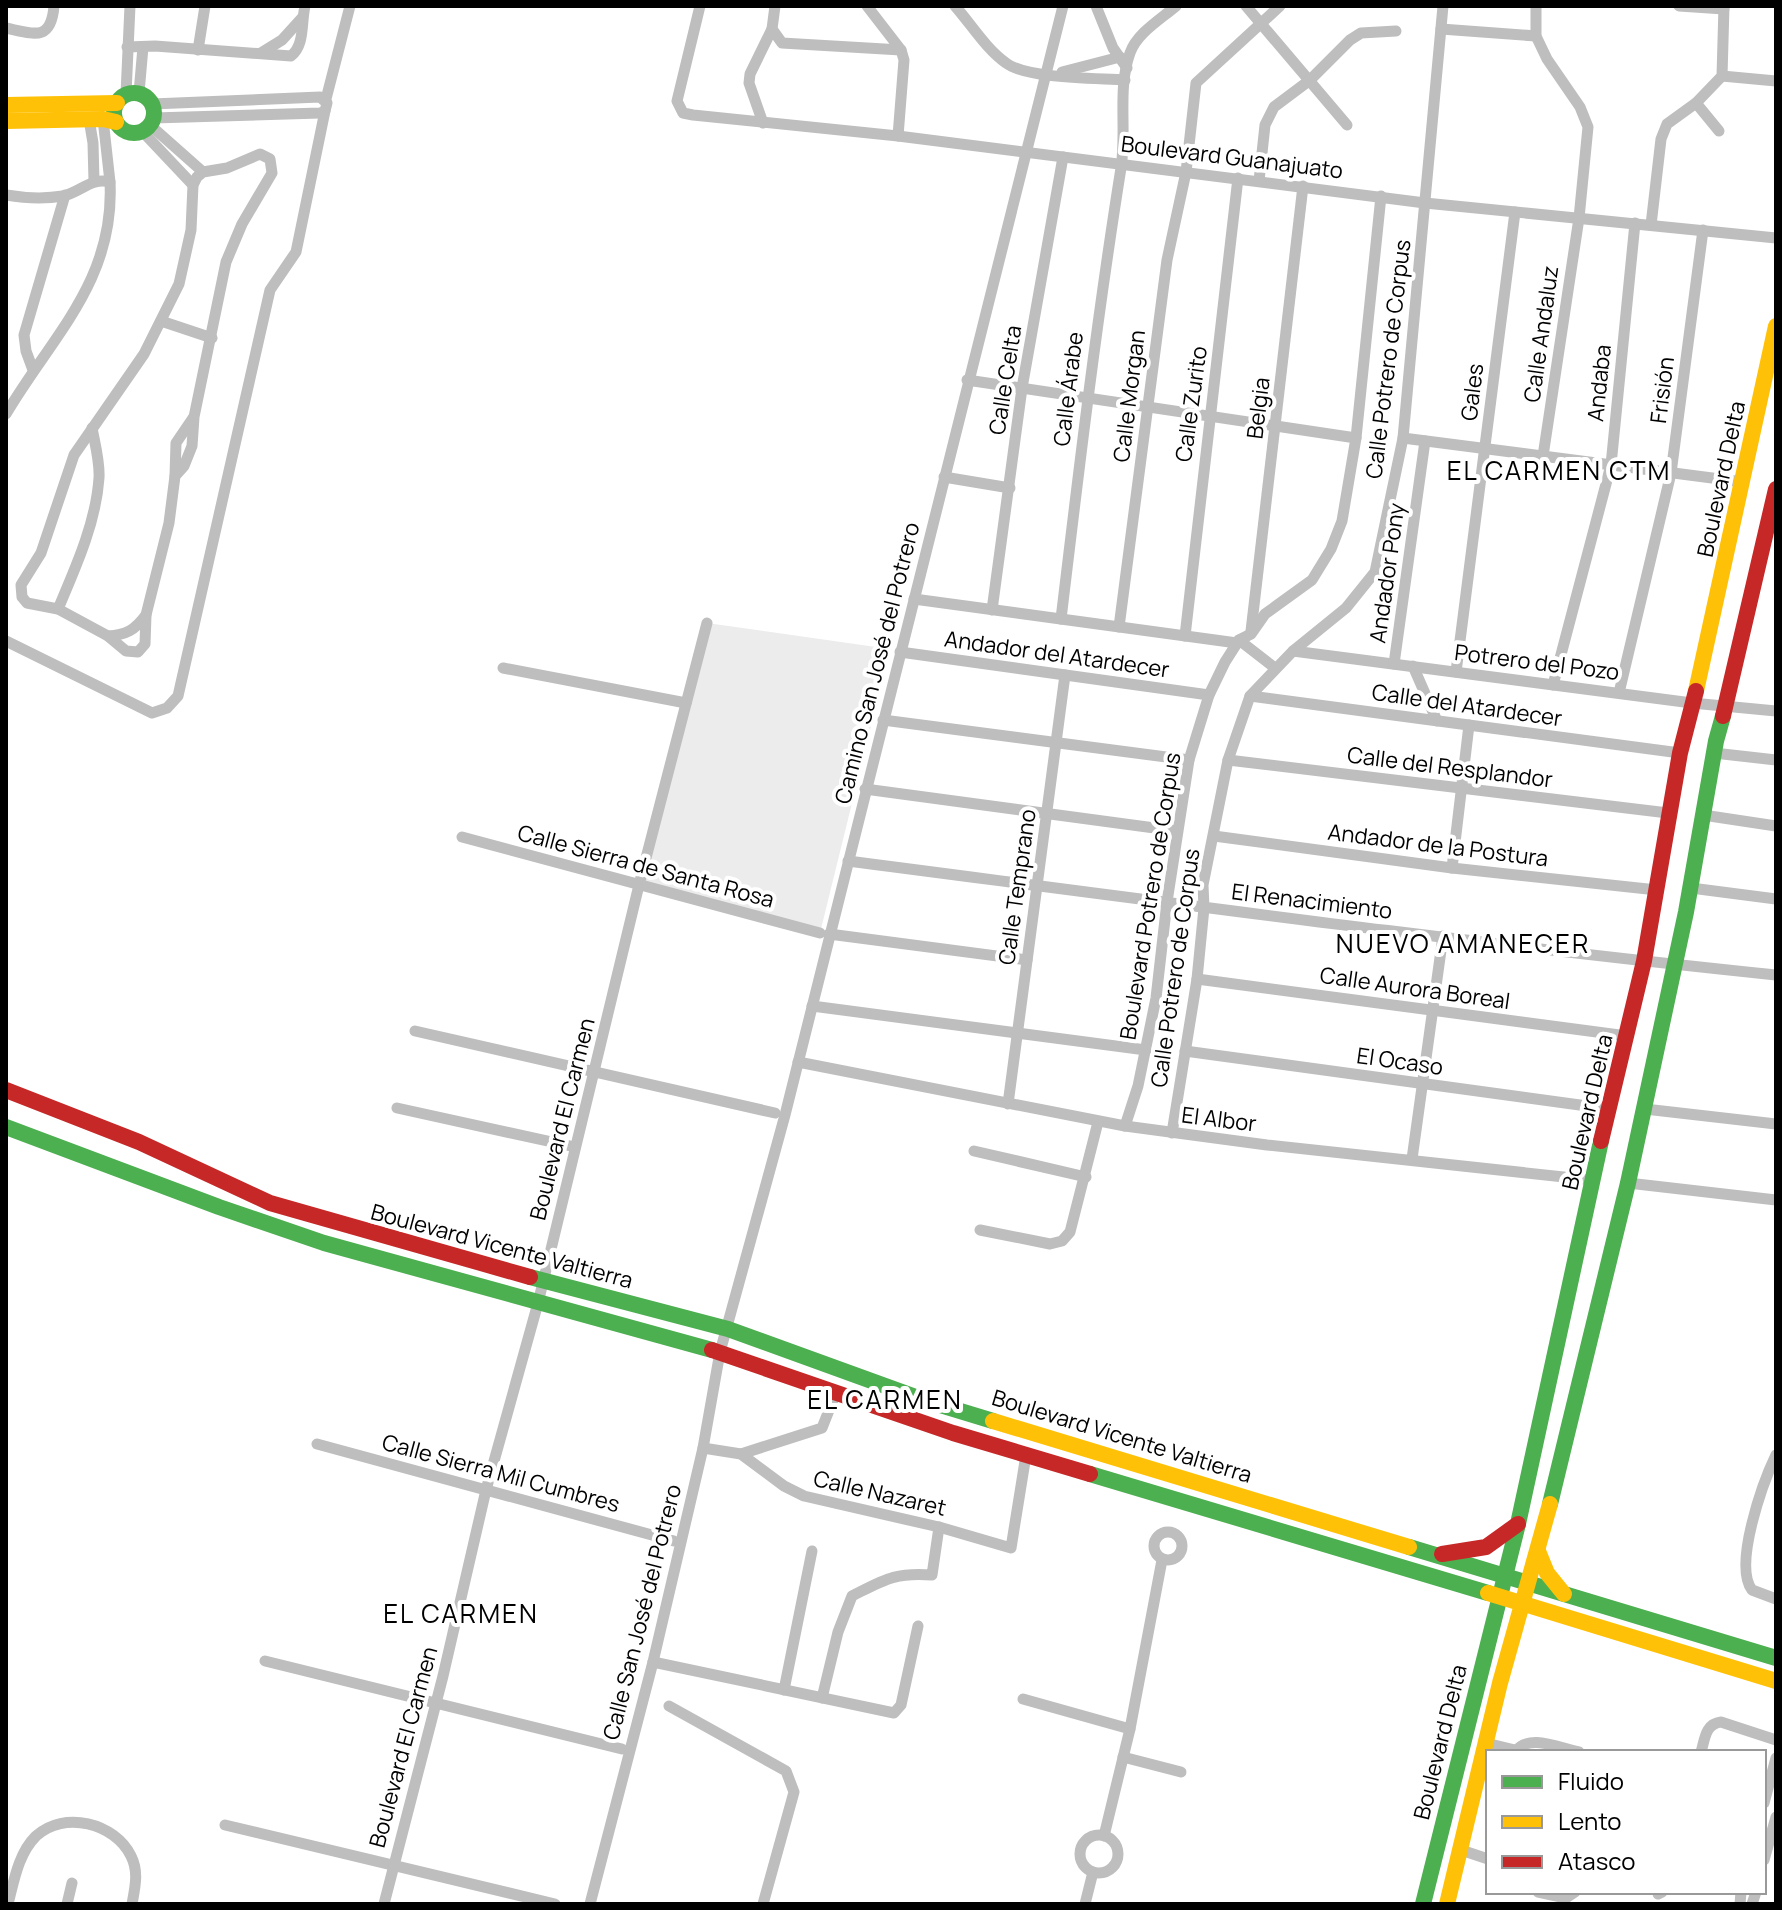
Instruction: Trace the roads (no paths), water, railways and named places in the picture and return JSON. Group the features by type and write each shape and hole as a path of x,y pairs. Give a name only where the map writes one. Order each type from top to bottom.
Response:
{"main road":[{"path":"6,105 140,110"},
{"path":"103,120 114,109 140,110"},
{"path":"6,121 103,120 127,132 140,110"},
{"name":"Boulevard Delta","path":"1423,1904 1518,1524 1579,1252 1592,1180 1644,961 1680,753 1776,326"},
{"name":"Boulevard Delta","path":"1447,1904 1500,1683 1530,1585 1628,1183 1676,964 1714,753 1776,489"},
{"name":"Boulevard Vicente Valtierra","path":"6,1090 139,1142 270,1203 543,1281 728,1329 924,1400 1442,1554 1530,1585 1776,1658"},
{"name":"Boulevard Vicente Valtierra","path":"6,1127 284,1230 392,1263 720,1352 835,1395 1026,1455 1776,1681"},
{"path":"1579,1252 1593,1268 1604,1264 1611,1255"},
{"path":"1558,1339 1567,1333 1577,1333 1582,1339 1586,1357"},
{"path":"1442,1554 1486,1547 1518,1524"},
{"path":"1538,1551 1547,1573 1564,1594"},
{"path":"1479,1677 1500,1683"},
{"path":"1442,1824 1466,1829"}],"street":[{"path":"6,28 34,34 45,31 52,22 54,6"},
{"path":"130,6 127,47 140,110 193,185 194,206 187,256 179,284 144,354 74,455 41,553 21,585 22,597 27,603 58,609 108,636 126,651 138,652 147,637 146,615 169,523 175,476 190,455 194,417 226,262 242,224 268,182 273,165 266,155 260,154 227,168 203,172 193,185"},
{"path":"198,50 205,6"},
{"path":"6,641 152,713 167,708 178,696 270,290 295,258 325,105 350,6"},
{"name":"Boulevard Guanajuato","path":"700,6 678,94 678,105 683,113 898,136 1420,202 1776,238"},
{"path":"763,123 749,83 750,74 772,29 775,6"},
{"path":"867,6 901,50 905,71 898,136"},
{"path":"955,6 1006,63 1023,71 1125,80"},
{"name":"Camino San José del Potrero","path":"728,1329 812,1006 824,934 848,861 1025,152 1049,74 1063,6"},
{"path":"1049,74 1123,62 1096,6"},
{"name":"Calle Árabe","path":"1061,619 1105,262 1122,164 1123,62 1140,37 1176,6"},
{"path":"1246,6 1347,125"},
{"name":"Calle Morgan","path":"1119,627 1167,260 1186,172 1196,83 1280,6"},
{"name":"Calle Potrero de Corpus","path":"1172,1133 1197,979 1199,907 1228,760 1250,696 1293,651 1346,608 1375,572 1403,438 1420,202 1443,6"},
{"path":"1441,29 1536,36 1536,6"},
{"path":"1651,225 1661,139 1667,124 1696,103 1722,76 1724,7 1679,6"},
{"path":"127,47 285,56 295,53 300,43 303,12"},
{"path":"260,54 282,40 303,12"},
{"path":"772,29 782,43 901,50"},
{"path":"1259,181 1265,125 1274,107 1310,80 1361,33 1396,31"},
{"name":"Calle Andaluz","path":"1536,36 1547,59 1586,118 1588,127 1579,218 1543,456"},
{"path":"143,47 140,110 203,172"},
{"path":"1722,76 1776,81"},
{"path":"140,110 232,100 320,97 325,105"},
{"path":"230,117 232,100"},
{"path":"1696,103 1719,131"},
{"path":"140,110 230,117 325,105"},
{"path":"94,181 93,143 103,120"},
{"path":"6,414 33,370 70,321 93,277 107,223 110,182 103,120"},
{"name":"Calle Celta","path":"992,610 1022,388 1063,157"},
{"name":"Calle Zurito","path":"1185,636 1238,178"},
{"path":"6,195 31,198 65,195 94,181 110,182"},
{"name":"Belgia","path":"1251,634 1303,186"},
{"path":"33,370 24,335 65,195"},
{"path":"1238,641 1251,634 1265,614 1312,580 1342,521 1356,438 1381,196"},
{"name":"Gales","path":"1456,672 1515,212"},
{"name":"Andaba","path":"1553,685 1611,465 1635,223"},
{"name":"Frisión","path":"1619,693 1671,473 1703,230"},
{"path":"161,321 212,338"},
{"path":"967,380 1356,438"},
{"path":"58,609 75,571 95,499 99,477 92,428"},
{"path":"1403,438 1743,482"},
{"name":"Andador Pony","path":"1394,664 1425,441"},
{"path":"944,477 1010,488"},
{"path":"914,599 1238,641 1275,668"},
{"path":"108,636 133,630 146,615"},
{"name":"Boulevard El Carmen","path":"384,1904 707,623"},
{"name":"Boulevard Potrero de Corpus","path":"1125,1126 1138,1086 1160,971 1189,760 1209,695 1238,641"},
{"name":"Potrero del Pozo","path":"1293,651 1692,703 1776,711"},
{"name":"Andador del Atardecer","path":"900,652 1209,695"},
{"path":"1413,666 1437,721"},
{"path":"503,668 686,703"},
{"name":"Calle Temprano","path":"1008,1104 1065,675"},
{"name":"Calle del Atardecer","path":"1250,696 1680,753"},
{"path":"883,720 1189,760"},
{"path":"1452,868 1469,725"},
{"path":"1714,753 1776,760"},
{"name":"Calle del Resplandor","path":"1228,760 1668,813"},
{"path":"865,789 1177,831"},
{"path":"1703,815 1776,826"},
{"name":"Andador de la Postura","path":"1214,836 1452,868 1657,890"},
{"name":"Calle Sierra de Santa Rosa","path":"462,837 824,934"},
{"name":"El Renacimiento","path":"848,861 1199,907 1776,975"},
{"path":"1691,888 1776,899"},
{"path":"824,934 1027,960"},
{"path":"1412,1159 1443,936"},
{"name":"Calle Aurora Boreal","path":"1197,979 1627,1036"},
{"path":"812,1006 1146,1050"},
{"path":"415,1031 775,1113"},
{"name":"El Ocaso","path":"1185,1051 1609,1109"},
{"name":"El Albor","path":"798,1062 1098,1122 1172,1133 1592,1180"},
{"path":"397,1108 575,1147"},
{"path":"1645,1109 1776,1124"},
{"path":"980,1230 1050,1244 1062,1241 1070,1232 1098,1122"},
{"path":"974,1151 1086,1177"},
{"path":"1628,1183 1776,1200"},
{"name":"Calle San José del Potrero","path":"590,1904 653,1662 703,1448 720,1352 728,1329"},
{"path":"741,1454 822,1428 835,1395"},
{"name":"Calle Sierra Mil Cumbres","path":"317,1444 674,1541"},
{"name":"Calle Nazaret","path":"703,1448 741,1454 784,1486 804,1496 939,1527 1011,1548 1026,1455"},
{"path":"1776,1455 1763,1489 1744,1563 1745,1577 1752,1590 1776,1599"},
{"path":"822,1698 838,1632 852,1596 888,1578 907,1573 932,1575 939,1527"},
{"path":"784,1690 812,1551"},
{"path":"1104,1836 1130,1729 1162,1560"},
{"path":"653,1662 890,1713 898,1711 918,1626"},
{"path":"265,1661 622,1749"},
{"path":"1023,1699 1130,1729"},
{"path":"669,1706 786,1771 794,1792 763,1904"},
{"path":"1702,1750 1707,1731 1721,1722 1776,1740"},
{"path":"1517,1750 1531,1741 1570,1750"},
{"path":"1486,1743 1511,1750"},
{"path":"1123,1757 1181,1772"},
{"path":"1766,1796 1776,1758"},
{"path":"1768,1851 1776,1817"},
{"path":"8,1904 19,1863 29,1845 45,1830 66,1822 94,1825 123,1842 131,1855 137,1878 132,1904"},
{"path":"225,1825 555,1904"},
{"path":"1104,1836 1116,1847 1118,1856 1109,1870 1093,1872 1081,1861 1080,1853 1088,1838 1104,1836"},
{"path":"1461,1850 1486,1858"},
{"path":"1085,1904 1093,1872"},
{"path":"67,1904 72,1883"},
{"path":"1547,1894 1566,1898 1572,1894"}],"district":[{"name":"EL CARMEN CTM","path":"1559,470"},
{"name":"NUEVO AMANECER","path":"1463,943"},
{"name":"EL CARMEN","path":"885,1399"},
{"name":"EL CARMEN","path":"461,1613"}]}
